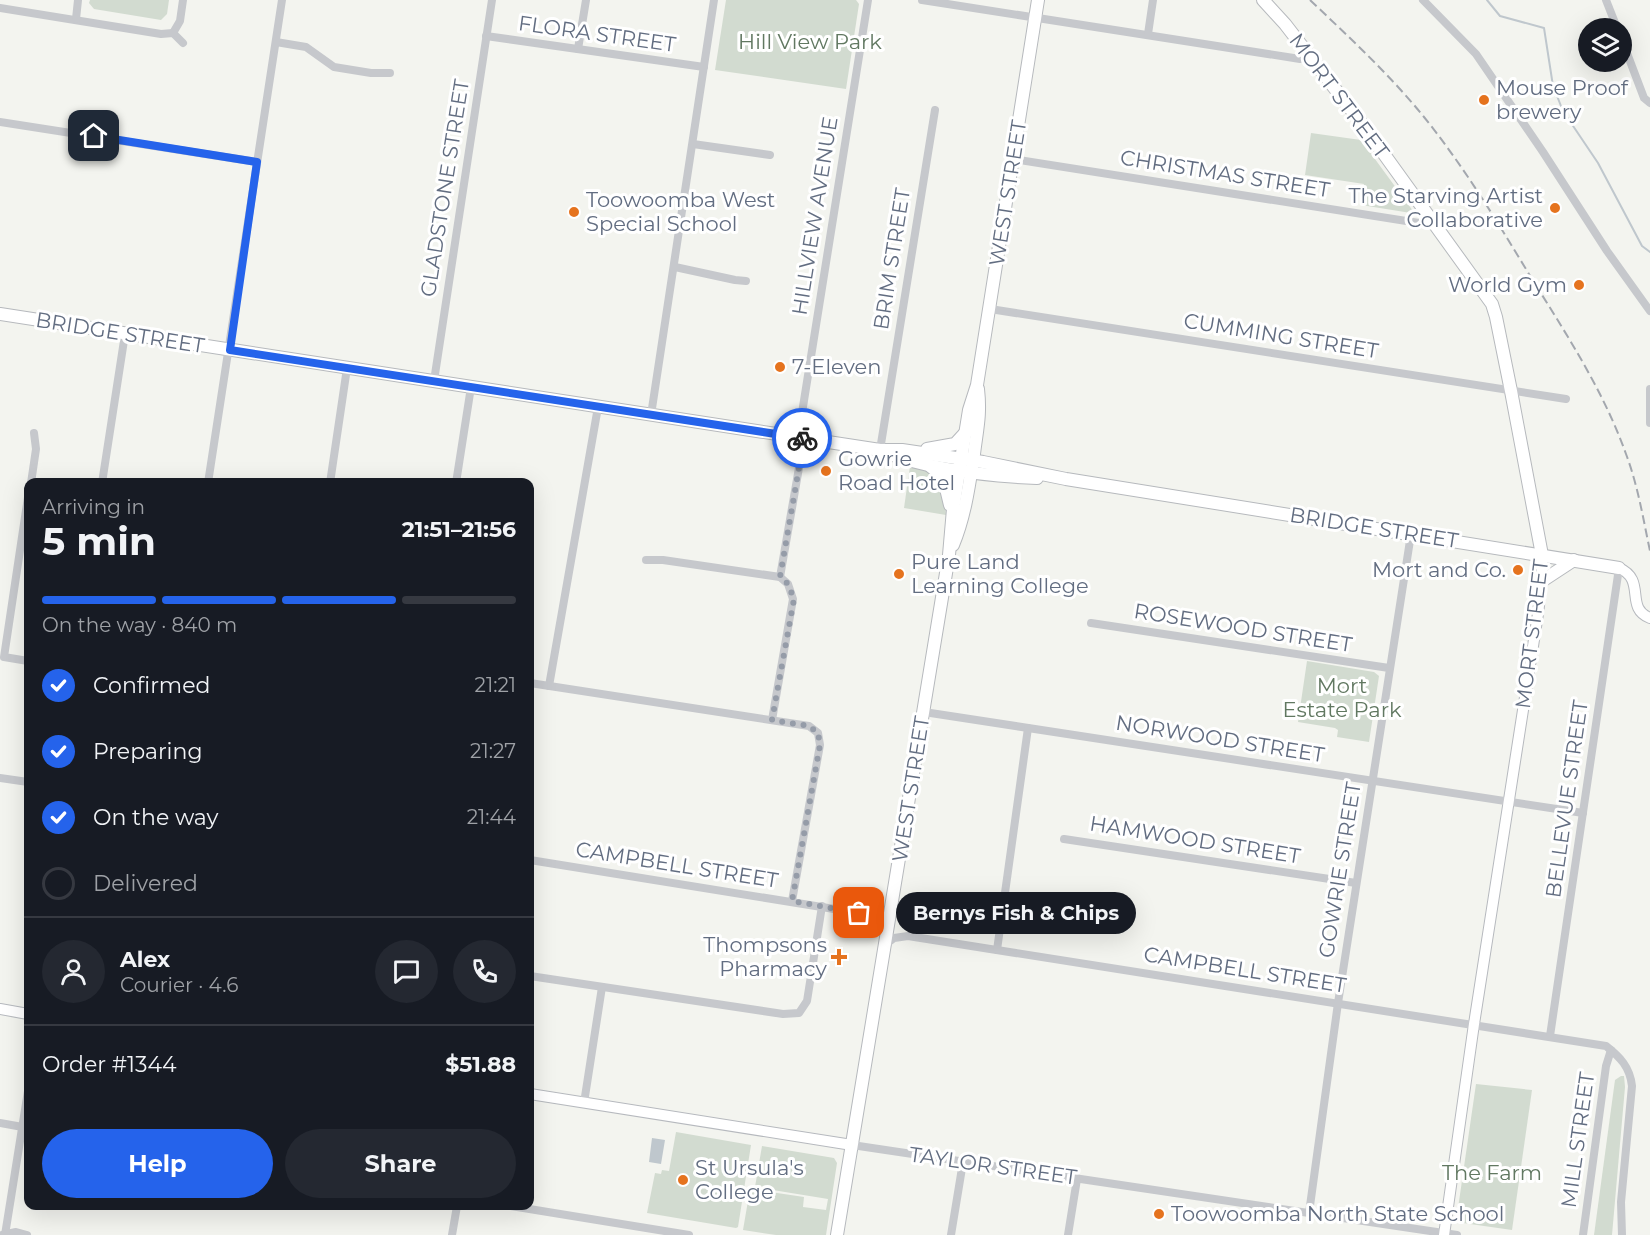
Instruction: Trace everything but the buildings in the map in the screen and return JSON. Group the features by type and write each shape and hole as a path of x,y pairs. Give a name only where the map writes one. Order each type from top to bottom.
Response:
{"main road":[{"name":"WEST STREET","path":"949,555 961,525 967,465 966,432 990,309 1038,0"},
{"name":"MORT STREET","path":"1263,0 1310,56 1492,304 1542,555"},
{"name":"BRIDGE STREET","path":"0,314 880,450 929,465 967,465"},
{"name":"WEST STREET","path":"837,1235 949,555 950,525 981,411 977,385"},
{"path":"902,450 949,446 959,441 966,432"},
{"name":"BRIDGE STREET","path":"880,450 902,450 1015,477 1066,479 1619,568"},
{"path":"929,465 940,472 945,480 950,502 950,525"},
{"path":"1542,581 1574,560"}],"street":[{"path":"76,19 78,0"},
{"path":"173,33 180,21 183,0"},
{"path":"209,478 282,0"},
{"name":"GLADSTONE STREET","path":"434,381 492,0"},
{"path":"579,49 586,0"},
{"path":"651,415 714,0"},
{"name":"HILLVIEW AVENUE","path":"780,577 868,0"},
{"path":"922,0 1300,59 1310,56"},
{"path":"1148,34 1153,0"},
{"path":"1423,0 1476,54 1650,312"},
{"path":"1606,0 1613,18"},
{"path":"0,8 161,34 173,33 183,43"},
{"name":"FLORA STREET","path":"486,36 704,67"},
{"path":"276,42 306,47 334,67 371,73 390,73"},
{"path":"1632,64 1647,100"},
{"name":"BRIM STREET","path":"880,450 935,110"},
{"path":"0,122 257,162"},
{"path":"693,144 770,154"},
{"name":"CHRISTMAS STREET","path":"1013,159 1419,223 1431,219"},
{"path":"675,267 746,281"},
{"name":"CUMMING STREET","path":"990,309 1566,399"},
{"path":"103,478 125,334"},
{"path":"331,478 347,368"},
{"path":"457,478 471,387"},
{"path":"1650,389 1650,423"},
{"path":"549,686 598,407"},
{"path":"32,478 36,449 34,433"},
{"path":"24,521 2,656 24,660"},
{"name":"GOWRIE STREET","path":"1309,1213 1356,883 1411,534"},
{"name":"MORT STREET","path":"1444,1234 1542,581 1542,555"},
{"path":"646,560 663,560 780,577 788,584 794,599 772,720"},
{"path":"1619,568 1633,579 1637,607 1643,615 1650,618"},
{"name":"BELLEVUE STREET","path":"1550,1036 1619,568"},
{"name":"ROSEWOOD STREET","path":"1091,623 1389,668"},
{"path":"534,684 809,726 818,733 820,745 792,901"},
{"name":"NORWOOD STREET","path":"924,712 1583,813"},
{"path":"997,950 1028,728"},
{"path":"0,778 24,781"},
{"name":"HAMWOOD STREET","path":"1064,839 1356,883"},
{"name":"CAMPBELL STREET","path":"534,861 890,918"},
{"path":"534,976 783,1014 799,1013 807,1000 822,906"},
{"name":"CAMPBELL STREET","path":"886,944 902,936 913,937 1600,1044 1611,1050"},
{"path":"584,1103 602,987"},
{"path":"0,1009 24,1013"},
{"path":"1611,1050 1625,1064 1632,1086 1621,1202 1622,1235"},
{"name":"MILL STREET","path":"1582,1235 1606,1066 1611,1050"},
{"name":"TAYLOR STREET","path":"534,1095 963,1162 1457,1235"},
{"path":"0,1123 24,1127"},
{"path":"24,1137 4,1234 16,1232 27,1235"},
{"path":"951,1235 963,1162"},
{"path":"1068,1235 1077,1179"},
{"path":"452,1235 456,1210"},
{"path":"534,1210 689,1235"}],"green space":[{"path":"90,0 169,0 167,14 161,20 94,9 89,3"},
{"name":"Hill View Park","path":"726,0 856,0 859,4 846,89 715,70"},
{"path":"1311,133 1361,140 1413,211 1411,213 1361,205 1364,184 1305,175"},
{"path":"910,466 927,470 940,477 946,515 904,508"},
{"name":"Mort Estate Park","path":"1307,661 1374,672 1379,676 1369,742 1337,737 1338,730 1335,728 1298,722"},
{"path":"1624,1076 1625,1087 1612,1235 1594,1235 1615,1080"},
{"name":"The Farm","path":"1476,1084 1532,1090 1512,1230 1456,1222"},
{"path":"676,1132 751,1145 738,1227 647,1213 655,1173 661,1174 662,1170 669,1171"},
{"path":"762,1146 834,1158 837,1163 826,1235 776,1235 743,1230 750,1189 804,1197 803,1207 826,1210 828,1199 755,1187"}],"shaded area":[{"path":"652,1138 665,1140 661,1164 649,1162"}],"waterway":[{"path":"1487,0 1500,16 1544,28 1553,86 1563,111 1598,163 1642,246 1650,252"}],"railway":[{"path":"1310,0 1411,101 1439,136 1507,237 1607,408 1634,478 1650,551"}],"way so far":[{"path":"802,438 804,439 780,577 788,584 794,599 772,720 809,726 818,733 820,745 792,901 859,913"}],"place":[{"name":"Mouse Proof brewery","path":"1484,100"},
{"name":"The Starving Artist Collaborative","path":"1555,208"},
{"name":"Toowoomba West Special School","path":"574,212"},
{"name":"World Gym","path":"1579,285"},
{"name":"7-Eleven","path":"780,367"},
{"name":"Gowrie Road Hotel","path":"826,471"},
{"name":"Mort and Co.","path":"1518,570"},
{"name":"Pure Land Learning College","path":"899,574"},
{"name":"Bernys Fish & Chips","path":"859,913"},
{"name":"Thompsons Pharmacy","path":"839,957"},
{"name":"St Ursula's College","path":"683,1180"},
{"name":"Toowoomba North State School","path":"1159,1214"}],"route":[{"path":"94,136 257,162 230,350 802,438"}]}
